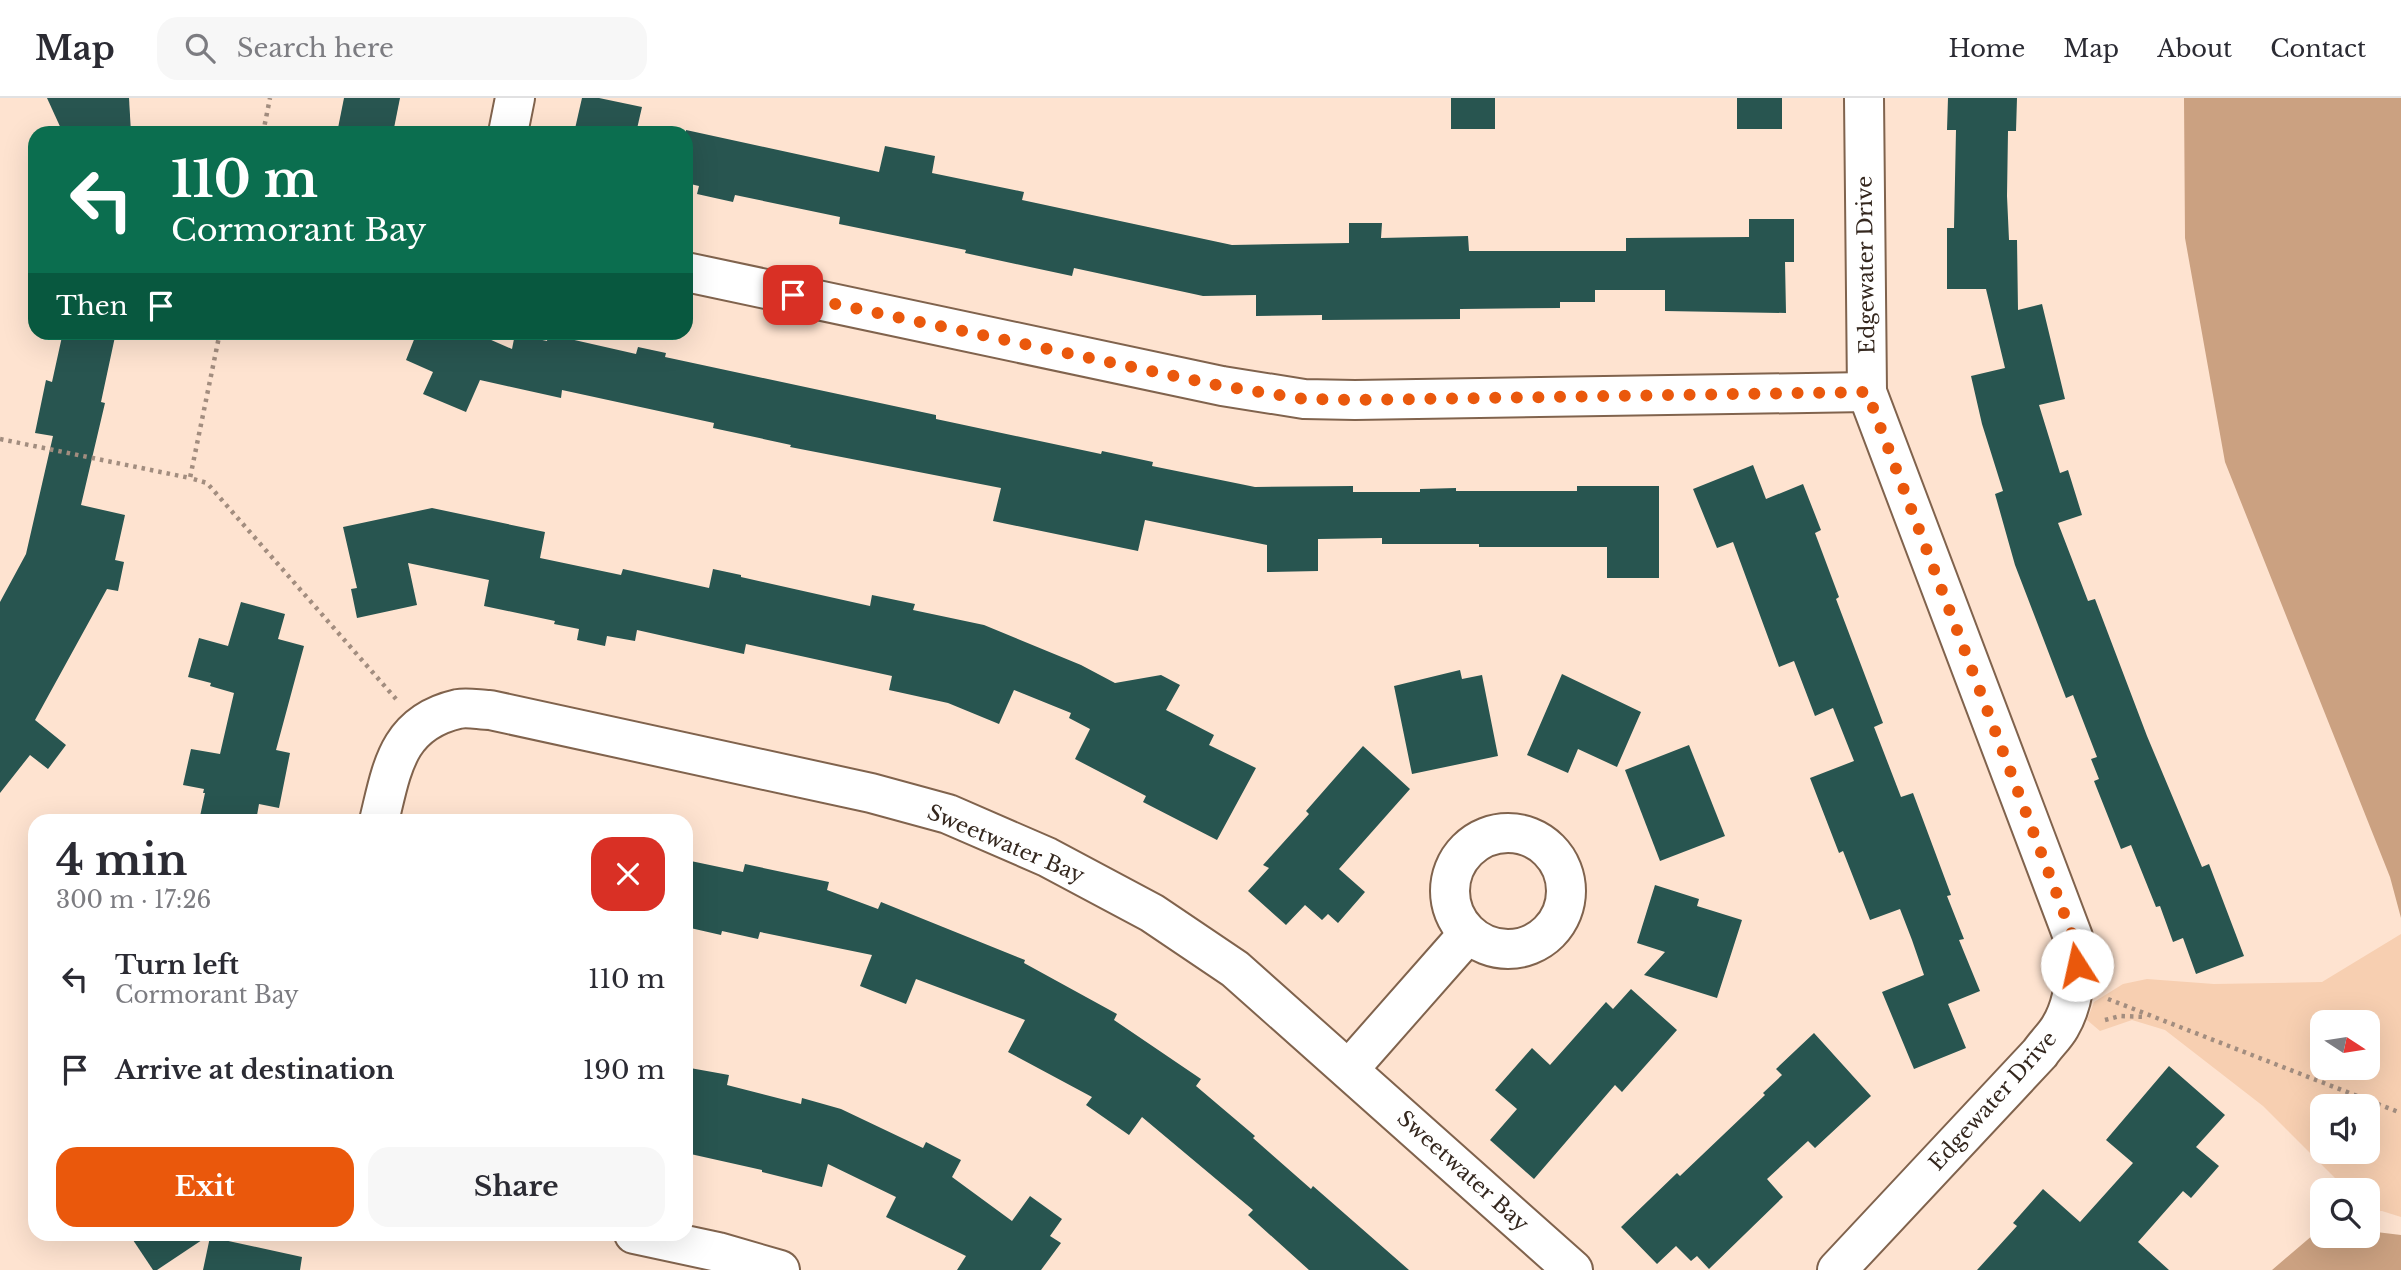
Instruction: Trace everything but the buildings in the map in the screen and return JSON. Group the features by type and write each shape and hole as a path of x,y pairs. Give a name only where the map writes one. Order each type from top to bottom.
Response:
{"street":[{"path":"509,126 515,98"},
{"name":"Edgewater Drive","path":"1837,1270 2040,1053 2060,1027 2073,993 2077,965 2073,937 1867,392 1864,98"},
{"path":"693,273 1222,386 1304,399 1867,392"},
{"name":"Sweetwater Bay","path":"422,722 460,708 490,710 871,793 948,814 1047,857 1152,913 1235,969 1573,1270"},
{"path":"381,814 391,769 404,743 422,722"},
{"path":"1349,1069 1468,934"},
{"path":"667,1241 780,1270"}],"path":[{"path":"264,126 270,98"},
{"path":"190,478 218,340"},
{"path":"0,439 207,483 405,709 422,722"},
{"path":"2073,993 2104,997 2401,1112"}],"shaded area":[{"path":"2184,98 2401,98 2401,918 2390,877 2225,462 2185,238"},
{"path":"2401,934 2401,1217 2380,1211 2380,1178 2335,1178 2321,1164 2380,1164 2380,1094 2310,1094 2310,1153 2263,1106 2165,1030 2132,1020 2100,1031 2087,1020 2094,1002 2123,984 2147,979 2214,984 2322,982"},
{"path":"2380,1232 2401,1235 2401,1270 2272,1270 2310,1238 2310,1248 2380,1248"}],"route":[{"path":"793,295 1222,386 1304,399 1867,392 2073,937 2077,965"}]}
